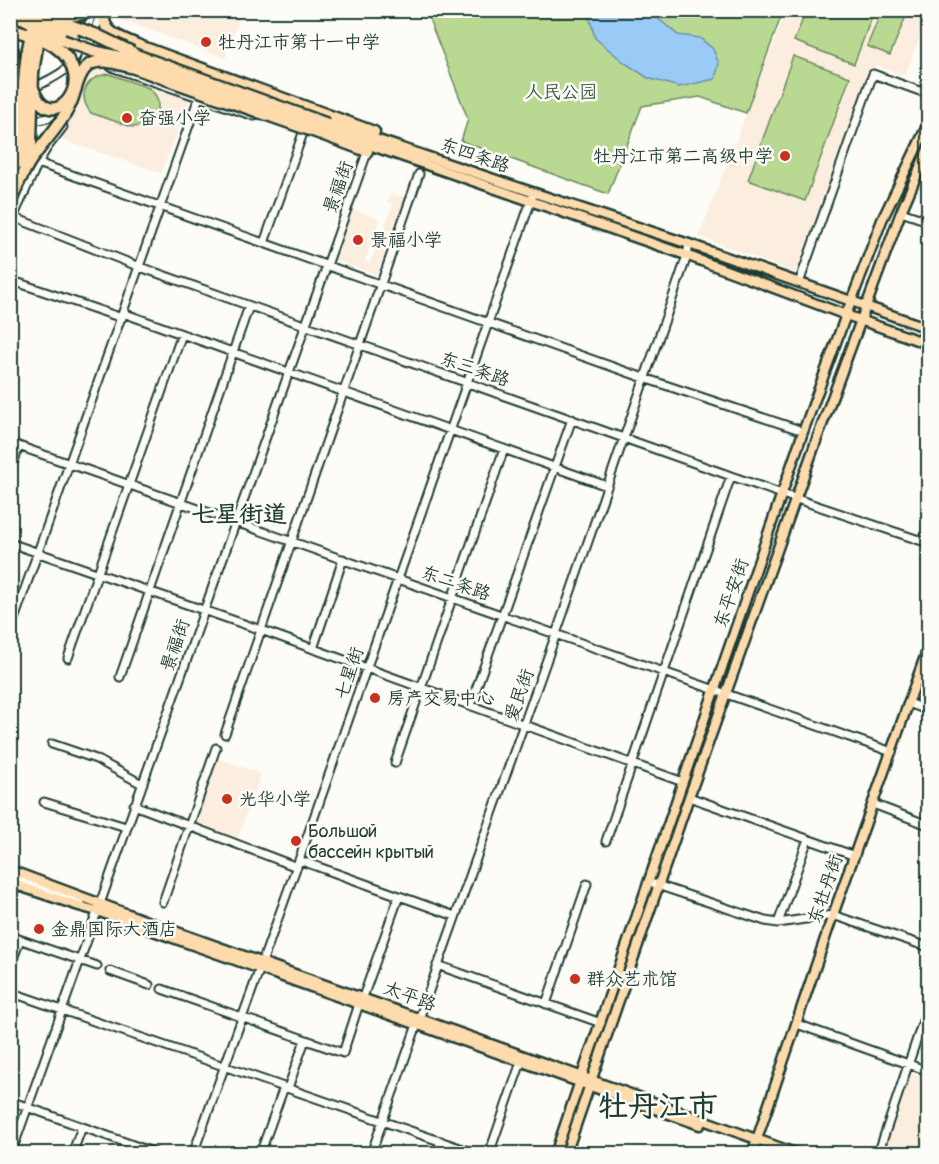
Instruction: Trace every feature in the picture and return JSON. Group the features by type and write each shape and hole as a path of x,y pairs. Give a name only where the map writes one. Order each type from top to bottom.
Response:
{"highway":[{"path":"41,11 71,16 92,10"},
{"path":"104,10 102,18 105,26 136,45 370,142"},
{"path":"41,11 97,35 130,56"},
{"path":"10,63 16,59 31,34 41,11"},
{"path":"14,183 30,143 32,84 41,11"},
{"path":"10,22 93,51 130,56"},
{"path":"10,29 52,44 66,57 74,72 74,87 70,99 63,106 56,108 41,103 32,84"},
{"path":"10,204 22,142 25,71 31,34"},
{"path":"10,36 17,123 10,164"},
{"path":"14,183 63,119 82,74 87,66 94,63 103,62 134,68 327,126 370,142"}],"main road":[{"path":"12,10 130,56"},
{"path":"10,16 327,126"},
{"name":"东平安街","path":"555,1154 782,494 851,301 882,220 928,124"},
{"path":"370,142 533,197 689,244 928,328"},
{"name":"东平安街","path":"566,1154 795,498 901,212 928,149"},
{"path":"533,197 928,344"},
{"name":"东牡丹街","path":"752,1154 833,915 928,648"},
{"name":"太平路","path":"10,870 88,904"},
{"name":"太平路","path":"10,883 98,907 756,1142 798,1154"},
{"name":"太平路","path":"417,1020 521,1062 582,1079"},
{"name":"太平路","path":"756,1142 782,1154"}],"street":[{"path":"10,100 61,74 74,62 90,23 92,10"},
{"path":"68,106 104,10"},
{"path":"104,10 110,26 129,37 370,142"},
{"path":"12,221 38,163 66,123 85,75 96,66 117,69 303,133 370,142"},
{"path":"799,283 873,74 928,94"},
{"path":"10,631 199,97"},
{"path":"10,119 39,121 68,106 75,98"},
{"path":"264,243 303,133"},
{"name":"景福街","path":"11,1154 370,142"},
{"path":"38,163 644,378 797,429"},
{"path":"225,734 419,174"},
{"name":"七星街","path":"193,1154 533,197"},
{"path":"901,212 928,221"},
{"name":"东三条路","path":"12,221 782,494 928,543"},
{"name":"爱民街","path":"370,1154 556,634 687,256 689,244"},
{"path":"10,280 182,334 607,486"},
{"path":"120,677 249,306"},
{"path":"68,658 182,334"},
{"path":"470,706 572,419"},
{"name":"东二条路","path":"10,443 892,752"},
{"path":"10,472 19,446"},
{"path":"395,763 504,449"},
{"path":"606,841 731,476"},
{"path":"10,543 261,630 683,782"},
{"path":"313,649 343,559"},
{"path":"909,704 928,711"},
{"path":"52,744 96,759 142,783"},
{"path":"163,902 216,748"},
{"path":"689,797 855,856"},
{"path":"44,802 126,827"},
{"path":"873,804 928,825"},
{"path":"134,805 189,826 455,916"},
{"path":"778,923 808,839"},
{"path":"10,876 74,897 88,904"},
{"path":"649,882 751,917 778,923 833,915 928,947"},
{"path":"546,1004 587,884"},
{"path":"162,989 343,1053 399,896"},
{"path":"10,936 97,966"},
{"path":"10,967 20,939"},
{"path":"437,965 601,1023"},
{"path":"110,971 149,985"},
{"path":"10,992 477,1154"},
{"path":"878,1154 928,1006"},
{"path":"797,1024 928,1071"},
{"path":"260,1154 305,1040"},
{"path":"489,1154 521,1062"},
{"path":"10,1101 158,1154"},
{"path":"72,1154 82,1127"},
{"path":"436,1154 441,1141"}],"shaded area":[{"name":"牡丹江市第十一中学","path":"111,10 242,11 225,58 117,18"},
{"name":"牡丹江市第二高级中学","path":"786,11 928,11 905,76 876,65 795,273 699,236"},
{"name":"奋强小学","path":"98,69 110,69 192,96 161,173 62,140 84,80"},
{"name":"景福小学","path":"390,193 405,198 377,275 335,260 353,209 380,219 365,261 370,263 379,240 376,238 378,230 383,231 393,204 387,202"},
{"name":"光华小学","path":"217,758 261,774 237,840 193,823"},
{"path":"912,1073 928,1079 928,1153 883,1153"}],"green space":[{"path":"882,10 908,11 890,55 867,46"},
{"name":"人民公园","path":"426,11 783,11 746,113 700,97 642,106 608,194 461,141 468,119"},
{"path":"806,11 874,11 854,64 794,41"},
{"path":"793,56 850,77 805,201 748,180"},
{"path":"109,74 149,88 158,102 158,109 151,121 142,126 132,127 91,113 84,99 86,87 95,78"}],"water":[{"path":"591,11 649,11 678,35 700,38 713,49 719,64 715,79 679,87 648,78 625,63 595,38 589,15"}],"place":[{"name":"牡丹江市第十一中学","path":"206,42"},
{"name":"奋强小学","path":"127,118"},
{"name":"牡丹江市第二高级中学","path":"785,156"},
{"name":"景福小学","path":"358,240"},
{"name":"房产交易中心","path":"375,698"},
{"name":"光华小学","path":"227,799"},
{"name":"Большой бассейн крытый","path":"296,841"},
{"name":"金鼎国际大酒店","path":"39,929"},
{"name":"群众艺术馆","path":"575,979"}],"district":[{"name":"七星街道","path":"239,514"},
{"name":"牡丹江市","path":"658,1106"}]}
